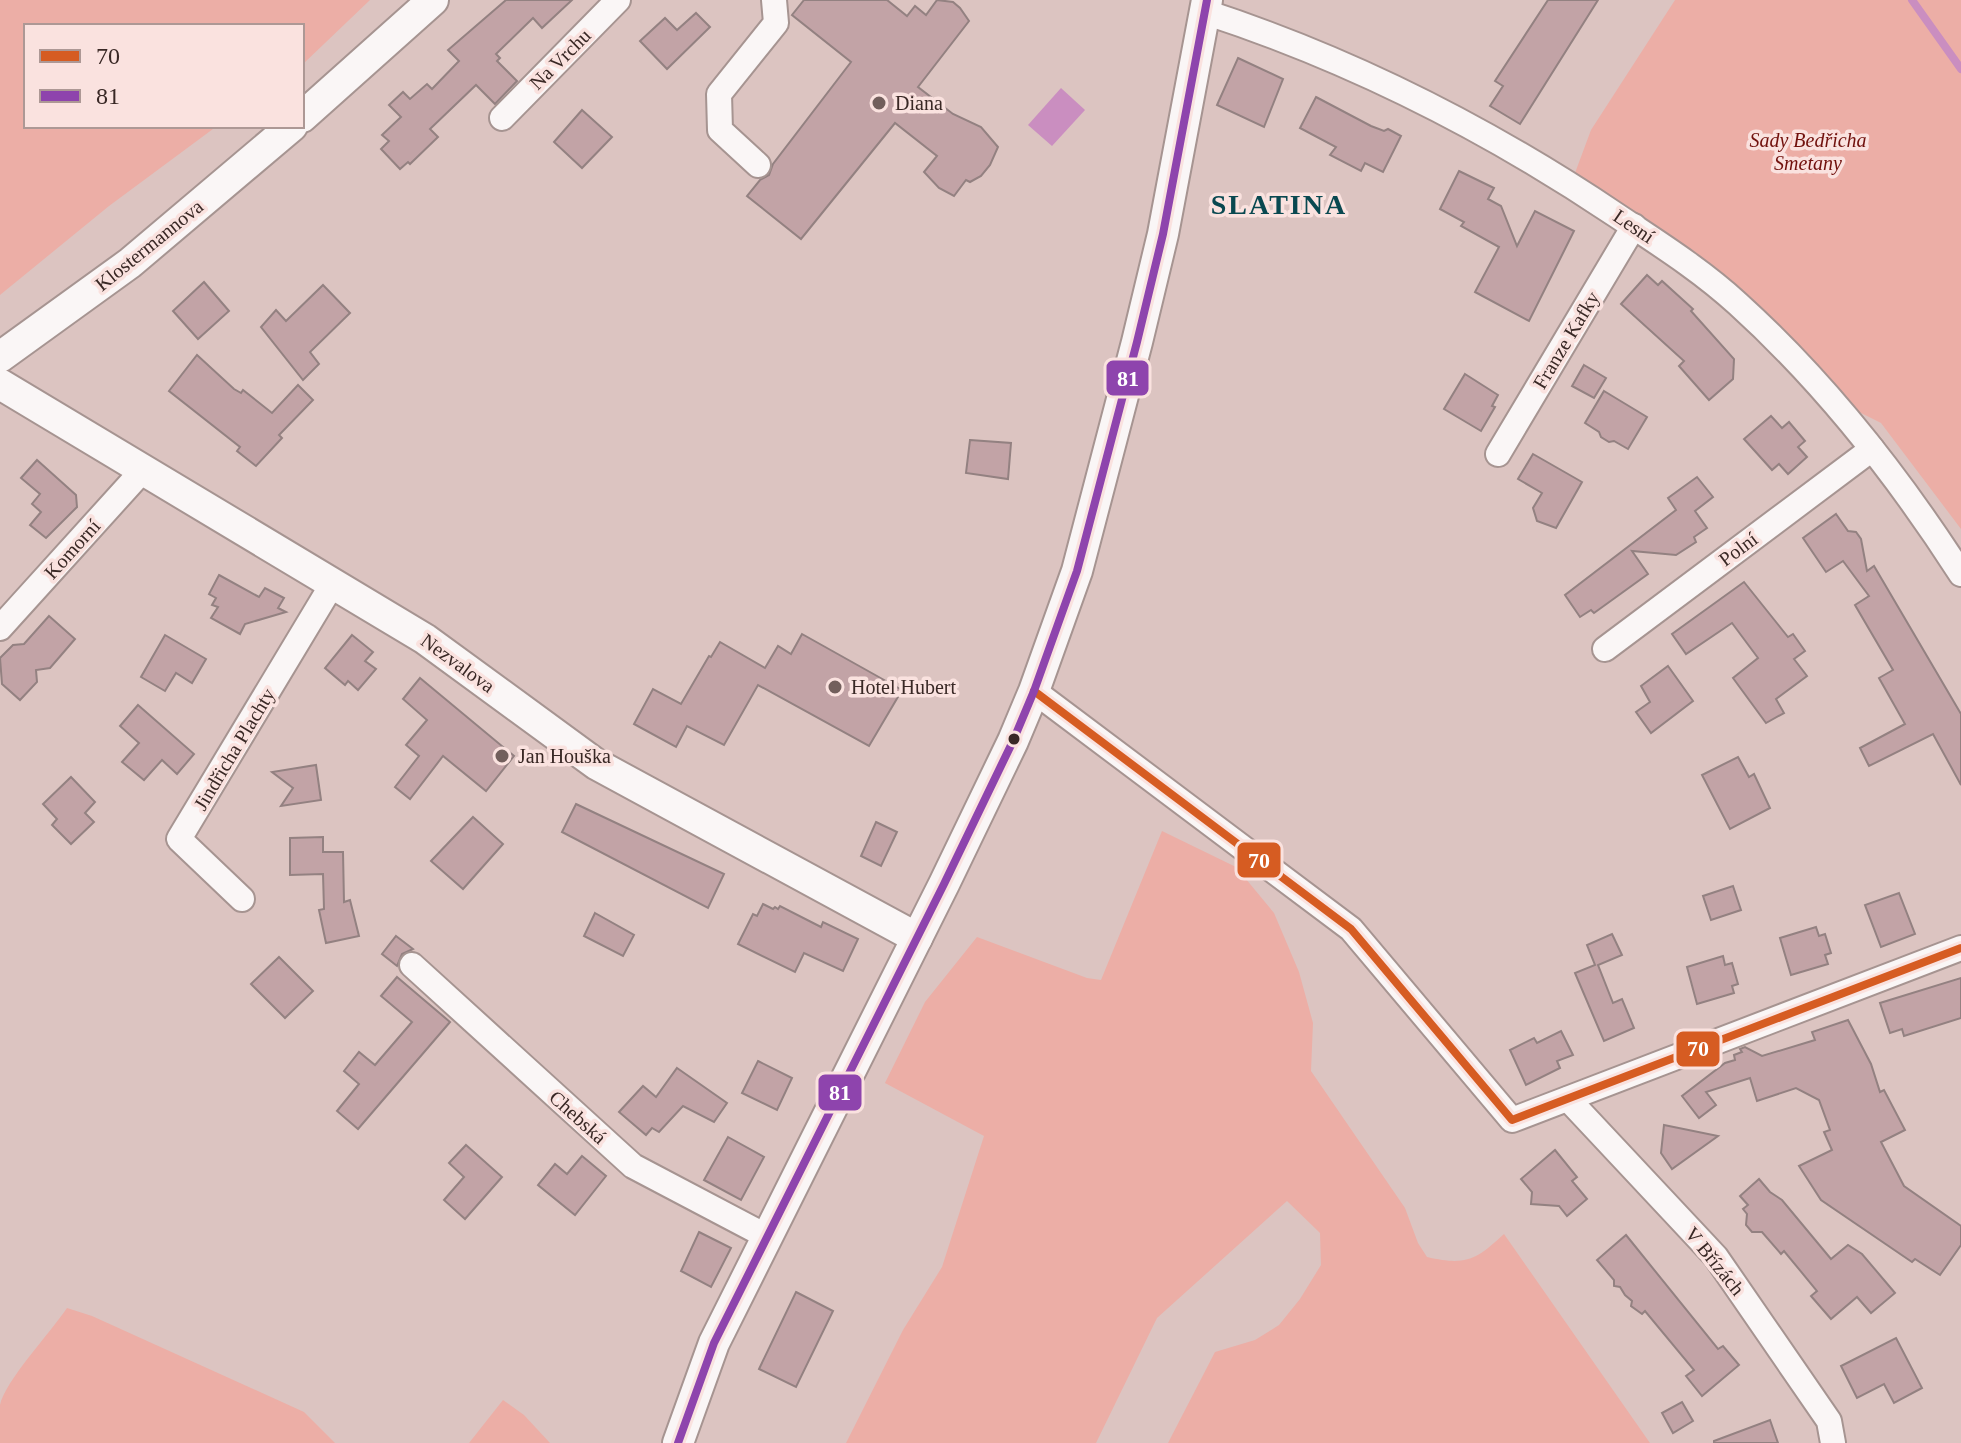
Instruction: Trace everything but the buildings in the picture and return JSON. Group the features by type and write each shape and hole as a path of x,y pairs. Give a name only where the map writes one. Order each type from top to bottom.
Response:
{"street":[{"path":"304,115 433,0"},
{"name":"Na Vrchu","path":"502,118 618,0"},
{"path":"758,165 720,130 719,94 776,23 774,0"},
{"path":"678,1443 714,1343 917,938 1013,741 1034,691 1077,571 1114,434 1163,234 1206,6"},
{"name":"Lesní","path":"1206,6 1375,78 1472,126 1561,178 1693,266 1738,303 1792,356 1872,449 1961,574"},
{"name":"Klostermannova","path":"0,357 130,263 290,128"},
{"name":"Franze Kafky","path":"1498,454 1634,226"},
{"name":"Nezvalova","path":"0,384 425,639 596,764 917,938"},
{"name":"Polní","path":"1605,649 1872,449"},
{"name":"Komorní","path":"0,628 143,470"},
{"name":"Jindřicha Plachty","path":"242,899 179,839 333,583"},
{"path":"1034,691 1351,929 1512,1120 1961,948"},
{"name":"Chebská","path":"412,965 633,1166 766,1236"},
{"name":"V Břízách","path":"1568,1099 1716,1257 1829,1421 1833,1443"}],"green space":[{"path":"0,0 370,0 304,63 304,24 24,24 24,128 214,128 109,206 0,295"},
{"name":"Sady Bedřicha Smetany","path":"1675,0 1961,0 1961,529 1881,423 1851,408 1652,225 1575,173 1591,130"},
{"path":"1162,831 1236,867 1274,913 1299,972 1313,1023 1311,1071 1405,1208 1418,1243 1427,1257 1452,1261 1470,1259 1504,1234 1650,1443 1168,1443 1215,1352 1255,1340 1279,1325 1321,1265 1320,1233 1287,1201 1157,1318 1096,1443 846,1443 903,1330 942,1267 984,1136 885,1083 925,1002 977,937 1087,978 1101,980"},
{"path":"67,1308 92,1316 304,1412 335,1443 0,1443 0,1405 4,1395 19,1370"},
{"path":"503,1400 524,1415 550,1443 469,1443"}],"shaded area":[{"path":"1061,88 1085,110 1052,146 1028,125"}],"waterway":[{"path":"1912,0 1961,69"}],"transit line":[{"name":"81","path":"678,1443 714,1343 944,884 1034,691 1077,571 1137,342 1163,234 1207,0"},
{"name":"70","path":"1034,691 1351,929 1512,1120 1961,948"}],"place":[{"name":"Diana","path":"879,103"},
{"name":"Hotel Hubert","path":"835,687"},
{"name":"Jan Houška","path":"502,756"}],"district":[{"name":"SLATINA","path":"1279,204"}]}
